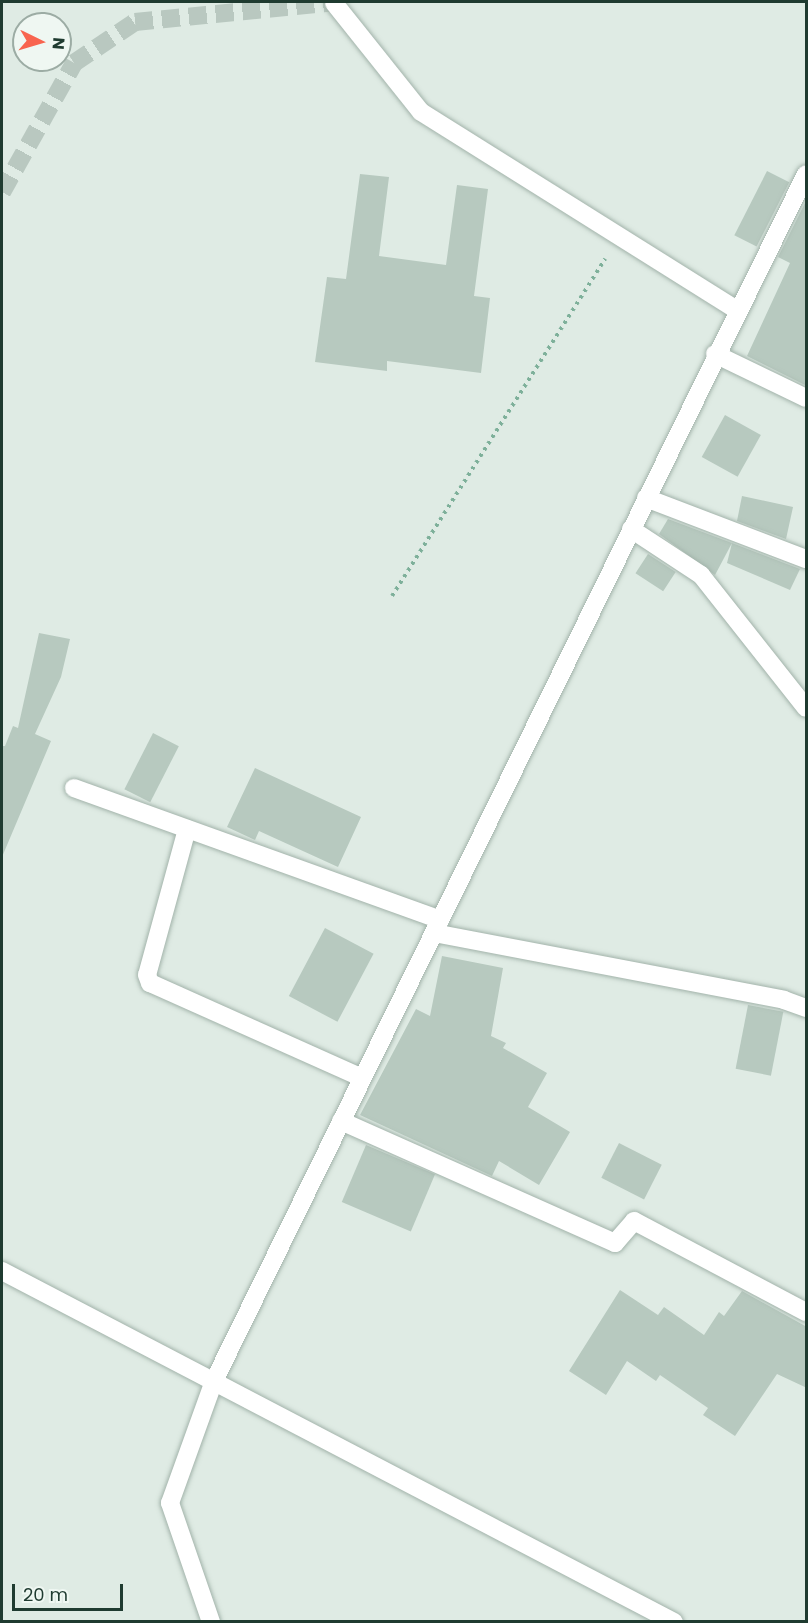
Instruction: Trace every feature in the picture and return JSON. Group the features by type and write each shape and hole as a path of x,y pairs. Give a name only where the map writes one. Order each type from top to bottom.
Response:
{"street":[{"path":"334,3 421,112 736,310"},
{"path":"211,1622 170,1503 214,1381 736,310 807,174"},
{"path":"716,354 807,398"},
{"path":"646,498 807,559"},
{"path":"631,529 701,575 807,708"},
{"path":"74,788 187,829 437,927 784,1000 807,1008"},
{"path":"187,829 147,975 150,983 362,1078"},
{"path":"341,1121 615,1243 634,1221 807,1312"},
{"path":"2,1271 674,1622"}],"path":[{"path":"392,596 619,236"}],"building":[{"path":"767,171 789,182 757,247 734,235"},
{"path":"360,174 389,177 379,256 446,265 457,185 488,189 474,296 490,298 481,373 387,361 387,371 315,362 327,277 346,279"},
{"path":"807,199 807,386 747,356 790,263 778,257"},
{"path":"725,415 761,435 738,477 702,457"},
{"path":"742,496 793,507 786,539 737,521"},
{"path":"668,519 732,543 715,575 659,534"},
{"path":"732,543 800,569 790,590 727,563"},
{"path":"648,554 676,572 663,591 635,573"},
{"path":"39,633 70,639 61,677 35,734 51,741 2,857 2,746 5,746 13,726 18,728"},
{"path":"153,733 179,746 150,802 124,789"},
{"path":"255,768 361,817 338,867 259,831 255,840 227,827"},
{"path":"325,928 374,954 337,1022 289,996"},
{"path":"442,956 503,968 491,1036 506,1043 503,1048 547,1073 528,1107 570,1132 539,1185 499,1161 492,1176 360,1115 416,1009 430,1016"},
{"path":"748,1005 783,1012 771,1076 736,1069"},
{"path":"619,1143 662,1165 644,1200 601,1178"},
{"path":"366,1145 435,1174 411,1231 342,1202"},
{"path":"620,1290 658,1315 664,1307 704,1335 719,1312 724,1316 742,1291 807,1327 807,1388 777,1374 735,1436 703,1415 708,1408 660,1375 656,1381 627,1361 606,1395 569,1371"}],"tunnel":[{"path":"2,192 74,63 135,22 336,2"}]}
